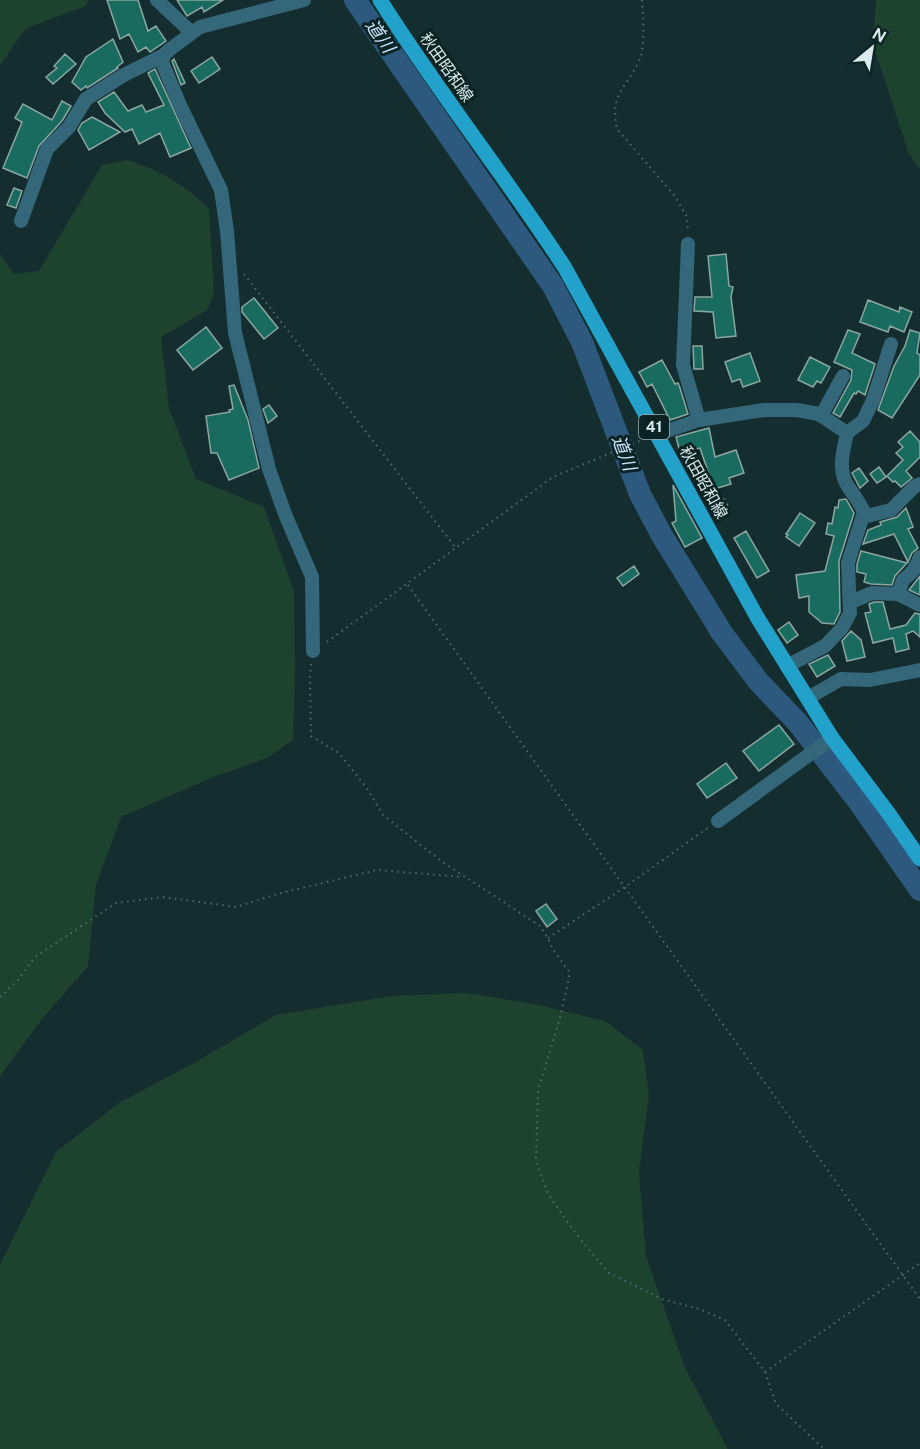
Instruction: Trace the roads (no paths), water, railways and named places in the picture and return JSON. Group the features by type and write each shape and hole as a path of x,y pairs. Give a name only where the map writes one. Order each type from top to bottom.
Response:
{"main road":[{"name":"秋田昭和線","path":"380,0 565,268 757,617 832,738 889,813 920,859"}],"street":[{"path":"157,0 192,33"},
{"path":"21,221 47,149 69,127 86,99 122,76 164,55 192,33 208,25 304,0"},
{"path":"164,55 162,62 179,103 221,190 227,231 235,333 269,469 312,577 313,651"},
{"path":"688,244 683,365 699,420"},
{"path":"787,666 825,646 842,628 850,613 848,563 864,512 860,502 847,486 841,466 847,433 863,421 873,400 891,344"},
{"path":"821,416 843,376"},
{"path":"658,434 699,420 764,410 796,410 821,416 847,433"},
{"path":"863,517 891,510 915,486 920,484"},
{"path":"898,594 903,580 916,567 920,557"},
{"path":"851,602 872,593 898,594 920,605"},
{"path":"808,698 841,680 870,680 920,670"},
{"path":"718,821 832,738"}],"waterway":[{"name":"道川","path":"355,0 553,286 582,342 640,494 661,534 722,633 758,681 798,723 859,802 920,890"},
{"name":"道川","path":"897,857 902,854"}]}
